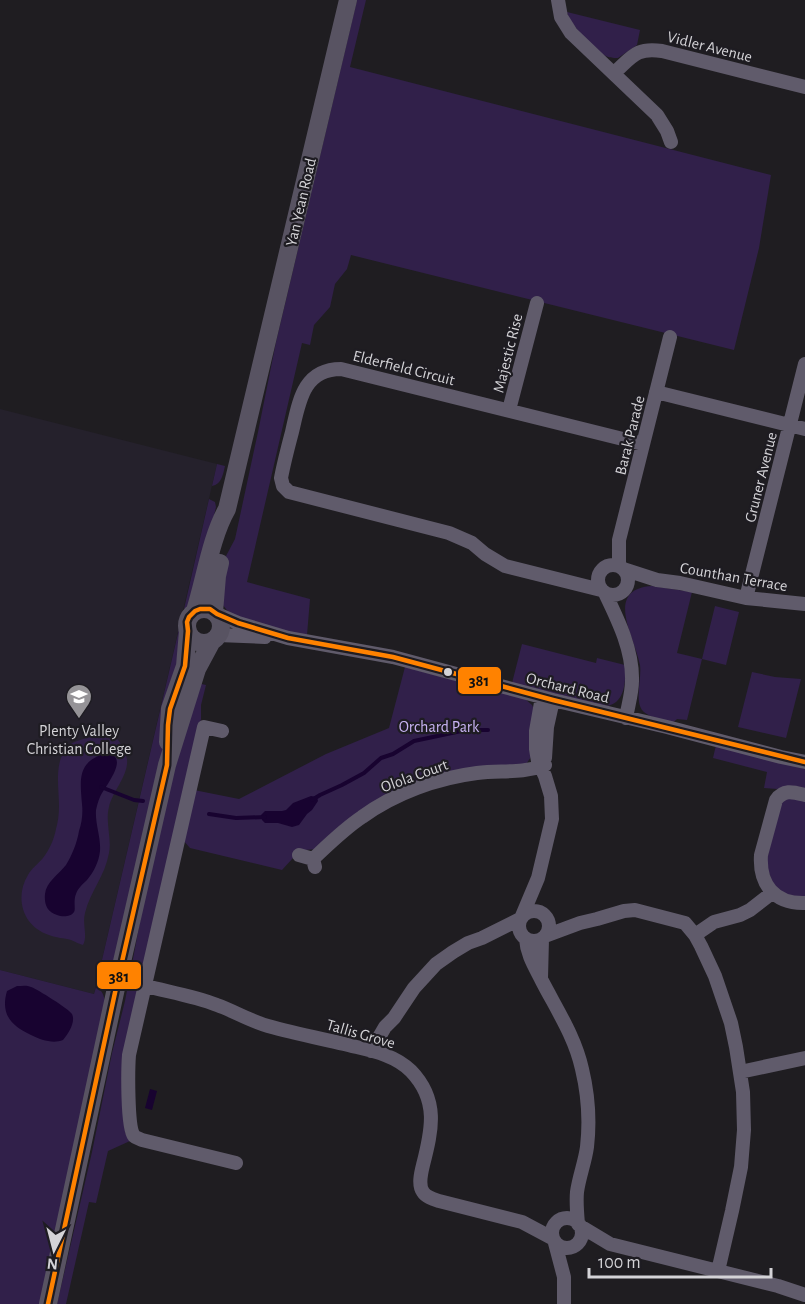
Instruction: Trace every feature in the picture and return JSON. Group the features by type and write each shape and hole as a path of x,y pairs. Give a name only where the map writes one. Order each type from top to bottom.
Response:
{"main road":[{"name":"Yan Yean Road","path":"195,611 218,528 227,509 348,0"},
{"name":"Yan Yean Road","path":"216,613 217,576 226,537 227,509"},
{"path":"48,1304 167,765 197,669 221,627 220,618 216,613 205,608 195,611 187,622 185,666 170,709 167,765"},
{"path":"188,631 190,636 198,642 203,643 215,638"}],"street":[{"path":"558,0 561,17 571,33 657,115 671,142"},
{"name":"Vidler Avenue","path":"614,73 640,51 650,49 805,87"},
{"name":"Majestic Rise","path":"510,410 537,303"},
{"name":"Barak Parade","path":"601,571 619,540 670,338"},
{"name":"Gruner Avenue","path":"746,598 805,364"},
{"name":"Elderfield Circuit","path":"603,591 505,566 472,543 449,533 294,494 286,489 282,482 282,472 301,397 313,378 334,369 351,370 643,444"},
{"path":"656,392 805,429"},
{"name":"Barak Parade","path":"619,540 621,567"},
{"path":"619,623 620,606 627,577 621,567 609,565 601,571 597,580 619,623 629,653 632,691 626,718"},
{"name":"Counthan Terrace","path":"621,567 657,580 746,598 805,604"},
{"name":"Elderfield Circuit","path":"561,580 601,571"},
{"name":"Counthan Terrace","path":"625,588 657,580"},
{"path":"603,591 615,594 625,588"},
{"name":"Orchard Road","path":"216,613 238,624 288,638 393,657 548,699 805,762"},
{"name":"Orchard Road","path":"215,638 288,638"},
{"path":"548,699 544,769 551,796 552,819 538,878 521,918 519,929 525,938 526,949 533,966 572,1037 581,1066 586,1094 587,1144 577,1191 552,1228 553,1240 564,1277"},
{"path":"222,731 204,727 129,1055 128,1068 130,1123 135,1137 236,1163"},
{"name":"Olola Court","path":"299,855 314,863 334,839 361,817 389,800 441,780 479,773 544,769"},
{"path":"805,795 787,792 776,800 760,864 766,884 772,893 791,903 805,903"},
{"path":"538,878 543,915 549,926 542,949 542,980"},
{"path":"695,935 714,922 750,910 772,893"},
{"path":"482,938 525,938 532,941 580,922 635,910 685,923 695,935 715,976 724,1001 740,1072 744,1120 741,1167 718,1271"},
{"path":"378,1053 394,1018 414,988 436,964 453,952 531,911 580,922"},
{"name":"Tallis Grove","path":"146,986 203,1000 266,1025 378,1053 398,1061 420,1082 431,1107 431,1136 421,1173 422,1191 428,1197 438,1201 522,1222 558,1221"},
{"path":"740,1072 805,1058"},
{"path":"564,1304 566,1264 582,1236 577,1191"},
{"path":"558,1221 573,1219 610,1244"},
{"name":"Tallis Grove","path":"522,1222 553,1240"},
{"path":"553,1240 563,1248 610,1244 778,1286 805,1296"}],"shaded area":[{"name":"Plenty Valley Christian College","path":"0,409 217,464 94,994 0,970"},
{"path":"106,753 113,755 117,760 117,766 100,797 96,810 99,859 92,874 77,892 73,914 59,916 47,907 46,890 50,882 66,865 77,840 82,814 82,772 90,761"},
{"path":"311,796 317,797 318,801 299,825 292,827 278,823 265,823 262,820 261,815 265,811 286,810 293,803"},
{"path":"17,986 28,986 70,1011 73,1017 72,1024 63,1040 55,1042 35,1037 18,1028 9,1019 5,999 7,991"},
{"path":"150,1089 157,1091 152,1110 145,1108"}],"green space":[{"path":"357,0 366,0 350,67 771,175 759,248 734,350 351,255 347,269 335,284 330,307 314,325 310,345 302,343 247,582 310,599 307,635 279,630 230,614 222,604 222,569 235,539 276,342"},
{"path":"567,12 640,30 637,45 618,58 606,56 582,36"},
{"path":"217,464 225,466 223,475 220,481 212,486"},
{"path":"209,499 215,502 216,507 196,592 188,607 184,609"},
{"path":"652,586 692,592 677,653 702,659 687,720 677,719 670,722 657,719 640,707 640,665 629,629 625,605 629,596 637,589"},
{"path":"715,606 739,612 726,665 702,659"},
{"path":"179,629 182,633 160,766 113,967 107,974 98,977"},
{"path":"522,644 596,663 597,658 625,665 624,686 619,699 608,706 600,706 512,683"},
{"name":"Orchard Park","path":"405,667 525,699 534,709 531,757 526,764 450,773 317,849 293,851 293,858 282,870 190,848 183,840 194,790 239,799 326,754 389,728"},
{"path":"752,672 801,679 786,738 738,727"},
{"path":"197,683 206,685 201,705 201,719 124,1056 125,1132 130,1141 108,1151 96,1203 89,1202 66,1304 57,1304 125,1001 146,890 176,759"},
{"path":"113,736 118,740 125,753 127,765 109,807 109,853 85,913 83,945 40,931 27,919 22,893 28,875 45,855 54,837 59,815 58,776 62,755 73,743 89,737"},
{"path":"716,745 805,769 805,789 789,786 777,789 764,788 767,772 713,758"},
{"path":"787,798 805,799 805,898 792,897 774,887 766,864 778,809 783,800"},
{"path":"0,970 94,994 96,987 102,993 105,1002 40,1304 0,1304"}],"waterway":[{"path":"312,800 364,773 381,758 393,754 414,741 466,730 488,730"},
{"path":"101,787 134,800 143,801"},
{"path":"209,814 236,818 265,817"}],"transit line":[{"name":"381","path":"48,1304 167,765 170,709 185,666 187,622 195,611 210,609 238,623 288,638 393,657 553,700 805,762"}],"place":[{"name":"Plenty Valley Christian College","path":"79,720"}]}
